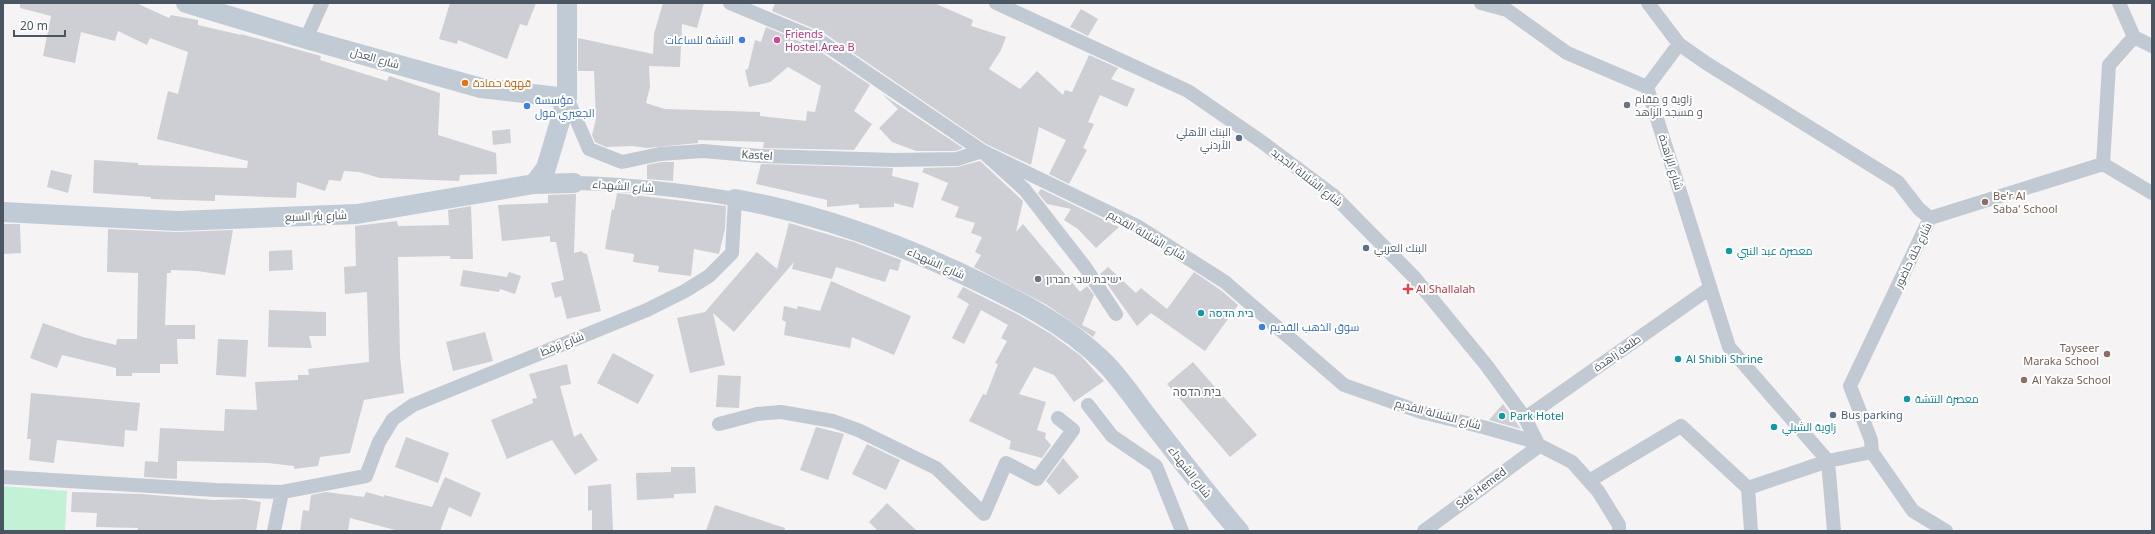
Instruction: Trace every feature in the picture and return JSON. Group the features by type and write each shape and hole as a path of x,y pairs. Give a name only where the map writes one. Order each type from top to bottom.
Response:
{"street":[{"name":"شارع العدل","path":"186,3 306,39 481,88 567,98"},
{"path":"306,39 322,3"},
{"path":"534,184 546,168 567,98 567,3"},
{"name":"شارع الشلالة القديم","path":"730,3 819,40 982,151 1137,226 1225,282 1344,385 1421,412 1529,440 1572,462 1598,491 1619,525 1619,531"},
{"name":"شارع الشلالة الجديد","path":"996,3 1188,91 1262,142 1334,195 1414,277 1487,366 1525,418 1539,446"},
{"path":"1481,3 1507,10 1567,53 1647,87 1679,44"},
{"path":"1648,3 1679,44 1706,63 1898,182 1919,209 1930,218"},
{"path":"2119,3 2134,37 2152,46"},
{"path":"2134,37 2109,65 2103,164 2152,193"},
{"name":"شارع الزاهدة","path":"1647,87 1729,347 1828,461"},
{"name":"Kastel","path":"567,98 589,149 622,162 660,154 703,151 761,156 894,160 957,159 982,151"},
{"path":"982,151 1025,190 1085,267 1116,314"},
{"name":"شارع خلة حاضور","path":"1946,531 1914,511 1872,446 1850,386 1930,218 2103,164"},
{"name":"شارع الشهداء","path":"534,184 599,183 691,192 777,206 846,227 923,255 1017,300 1066,332 1102,360 1216,506 1240,531"},
{"name":"شارع بئر السبع","path":"3,212 177,221 356,214 534,184"},
{"name":"شارع ترفط","path":"282,492 366,476 379,442 392,419 413,405 647,310 685,291 709,276 732,253 735,199"},
{"name":"طلعة زاهدة","path":"1525,418 1710,288"},
{"path":"1088,405 1112,436 1156,466 1182,531"},
{"path":"719,424 757,414 781,412 833,421 858,430 936,468 984,514 1006,463 1037,479 1073,430 1058,418"},
{"path":"1588,481 1681,426 1748,488 1751,531"},
{"name":"Sde Hemed","path":"1424,531 1539,446"},
{"path":"1748,488 1872,446"},
{"path":"1828,461 1834,531"},
{"path":"3,477 216,490 282,492 274,531"}],"green space":[{"path":"3,486 67,491 65,531 3,531"}],"building":[{"path":"20,3 136,3 169,18 171,15 198,20 198,25 241,34 321,56 320,60 387,81 389,76 440,93 438,135 496,153 497,174 460,175 459,181 380,178 359,172 344,171 341,181 329,180 325,191 297,182 296,198 215,195 215,201 151,199 151,197 93,193 94,160 138,163 138,165 247,168 248,161 157,139 168,91 178,94 188,52 150,38 147,45 118,31 115,41 81,32 75,63 43,56 51,16 20,8"},
{"path":"450,3 536,3 527,26 520,24 507,59 458,40 457,44 439,39"},
{"path":"663,3 704,3 697,28 682,24 680,67 649,66 650,87 646,103 665,109 760,112 760,116 806,121 807,111 815,112 821,86 788,67 770,82 749,87 745,70 748,69 755,40 761,42 766,27 815,48 870,85 854,111 872,124 854,150 763,148 764,142 698,140 698,143 647,148 632,146 606,147 595,142 592,135 596,119 594,71 578,71 578,38 653,54 654,34"},
{"path":"775,3 934,3 973,20 971,26 1006,37 1001,50 989,69 1020,89 1037,71 1063,95 1065,90 1072,92 1089,55 1118,68 1111,79 1135,89 1127,107 1100,95 1088,122 1094,124 1083,148 1087,150 1069,184 1049,174 1066,140 1039,127 1031,165 986,144 824,33 772,11"},
{"path":"1081,9 1098,19 1088,36 1070,27"},
{"path":"882,94 963,148 956,151 916,151 892,142 879,128 898,109"},
{"path":"510,129 511,143 493,145 492,131"},
{"path":"980,161 1023,201 1016,232 1023,224 1080,292 1087,286 1094,295 1082,325 1096,332 1093,337 1047,305 974,267 981,255 975,252 982,237 971,233 975,223 955,217 959,207 941,200 948,183 922,172 924,168 957,167"},
{"path":"661,162 674,162 673,181 647,179 647,165"},
{"path":"761,164 893,168 892,176 919,183 913,208 894,203 894,207 859,208 859,204 827,207 827,200 756,184"},
{"path":"51,170 72,175 68,193 47,187"},
{"path":"1041,189 1119,227 1096,248 1078,229 1064,220 1071,209 1047,204 1038,193"},
{"path":"617,193 726,206 725,229 719,254 694,249 691,276 658,272 659,266 633,262 634,254 605,249 612,209 614,210"},
{"path":"576,194 574,253 582,251 583,253 587,254 601,311 567,319 561,296 555,298 551,283 564,280 556,242 550,242 550,236 502,241 498,205 548,203 548,195"},
{"path":"471,206 473,259 450,259 450,256 398,257 400,357 404,393 364,400 350,453 320,457 318,466 294,469 294,466 268,463 177,461 177,479 144,477 145,461 158,462 160,428 224,431 225,409 257,410 255,382 298,380 298,375 309,375 308,369 369,362 367,292 345,294 344,267 356,266 355,226 397,221 398,226 449,225 448,210"},
{"path":"789,223 854,242 901,260 898,271 890,269 885,282 836,267 832,279 792,269 794,262 734,332 713,313 725,365 690,373 677,318 705,312 757,252 777,269"},
{"path":"3,224 20,224 21,253 3,254"},
{"path":"108,229 176,232 233,230 225,275 197,271 171,270 171,273 167,273 165,325 195,325 195,339 177,339 178,364 160,364 160,373 132,373 132,376 116,376 116,368 62,355 57,368 30,358 43,323 83,337 116,345 117,339 137,339 138,273 107,272"},
{"path":"292,250 293,270 269,271 269,251"},
{"name":"בית הדסה","path":"1108,267 1136,293 1141,288 1167,309 1194,272 1222,291 1238,305 1205,351 1151,313 1137,326 1100,274"},
{"path":"463,270 507,277 509,272 521,276 515,294 500,289 499,292 460,286"},
{"path":"831,281 911,316 894,355 852,337 850,348 784,335 786,322 782,320 784,306 797,309 798,306 820,311"},
{"path":"963,287 1019,315 1051,334 1081,356 1104,381 1074,402 1054,375 1034,367 1019,394 1046,402 1037,430 1046,433 1045,438 1051,445 1042,458 1009,449 1011,441 969,421 983,394 986,395 998,364 995,363 1007,341 1001,338 1008,325 981,310 964,344 952,338 969,304 957,297"},
{"path":"269,310 326,312 326,336 309,336 312,348 268,347"},
{"path":"485,332 493,361 453,371 446,342"},
{"path":"218,339 248,340 246,377 216,375"},
{"path":"613,353 654,375 638,404 597,383"},
{"path":"1193,362 1257,435 1230,457 1167,384"},
{"path":"567,364 571,384 560,386 574,437 581,433 598,460 575,475 552,440 507,459 491,420 533,403 532,399 537,398 529,374"},
{"path":"718,375 741,376 739,408 716,407"},
{"path":"31,393 140,403 137,431 125,430 124,447 57,440 54,463 29,460 31,439 27,439"},
{"path":"1503,404 1521,429 1489,420"},
{"path":"816,427 844,434 828,480 800,470"},
{"path":"406,437 449,453 438,483 395,467"},
{"path":"867,444 900,460 886,490 852,474"},
{"path":"1063,458 1079,477 1059,495 1046,481"},
{"path":"671,467 695,467 696,493 674,494 674,498 637,500 636,473 671,472"},
{"path":"445,477 481,493 471,517 449,507 440,531 399,531 350,518 348,531 300,531 303,510 309,511 311,495 326,492 364,497 366,492 432,507"},
{"path":"611,484 613,531 592,531 592,510 588,511 588,486"},
{"path":"72,492 141,494 214,500 244,499 261,502 256,531 137,531 138,528 96,527 97,513 71,512"},
{"path":"887,503 917,531 878,531 869,522"},
{"path":"715,505 785,528 784,531 706,531"}],"place":[{"name":"النتشة للساعات","path":"742,40"},
{"name":"Friends Hostel.Area B","path":"777,40"},
{"name":"قهوة حمادة","path":"465,83"},
{"name":"زاوية و مقام و مسجد الزاهد","path":"1627,105"},
{"name":"مؤسسة الجعبري مول","path":"527,106"},
{"name":"البنك الأهلي الأردني","path":"1239,138"},
{"name":"Be'r Al Saba' School","path":"1985,202"},
{"name":"البنك العربي","path":"1366,248"},
{"name":"معصرة عبد النبي","path":"1729,251"},
{"name":"ישיבת שבי חברון","path":"1038,279"},
{"name":"Al Shallalah","path":"1408,289"},
{"name":"בית הדסה","path":"1201,313"},
{"name":"سوق الذهب القديم","path":"1262,327"},
{"name":"Tayseer Maraka School","path":"2107,354"},
{"name":"Al Shibli Shrine","path":"1678,359"},
{"name":"Al Yakza School","path":"2024,380"},
{"name":"معصرة النتشة","path":"1907,399"},
{"name":"Bus parking","path":"1833,415"},
{"name":"Park Hotel","path":"1502,416"},
{"name":"زاوية الشبلي","path":"1774,427"}],"district":[{"name":"בית הדסה","path":"1197,392"}]}
